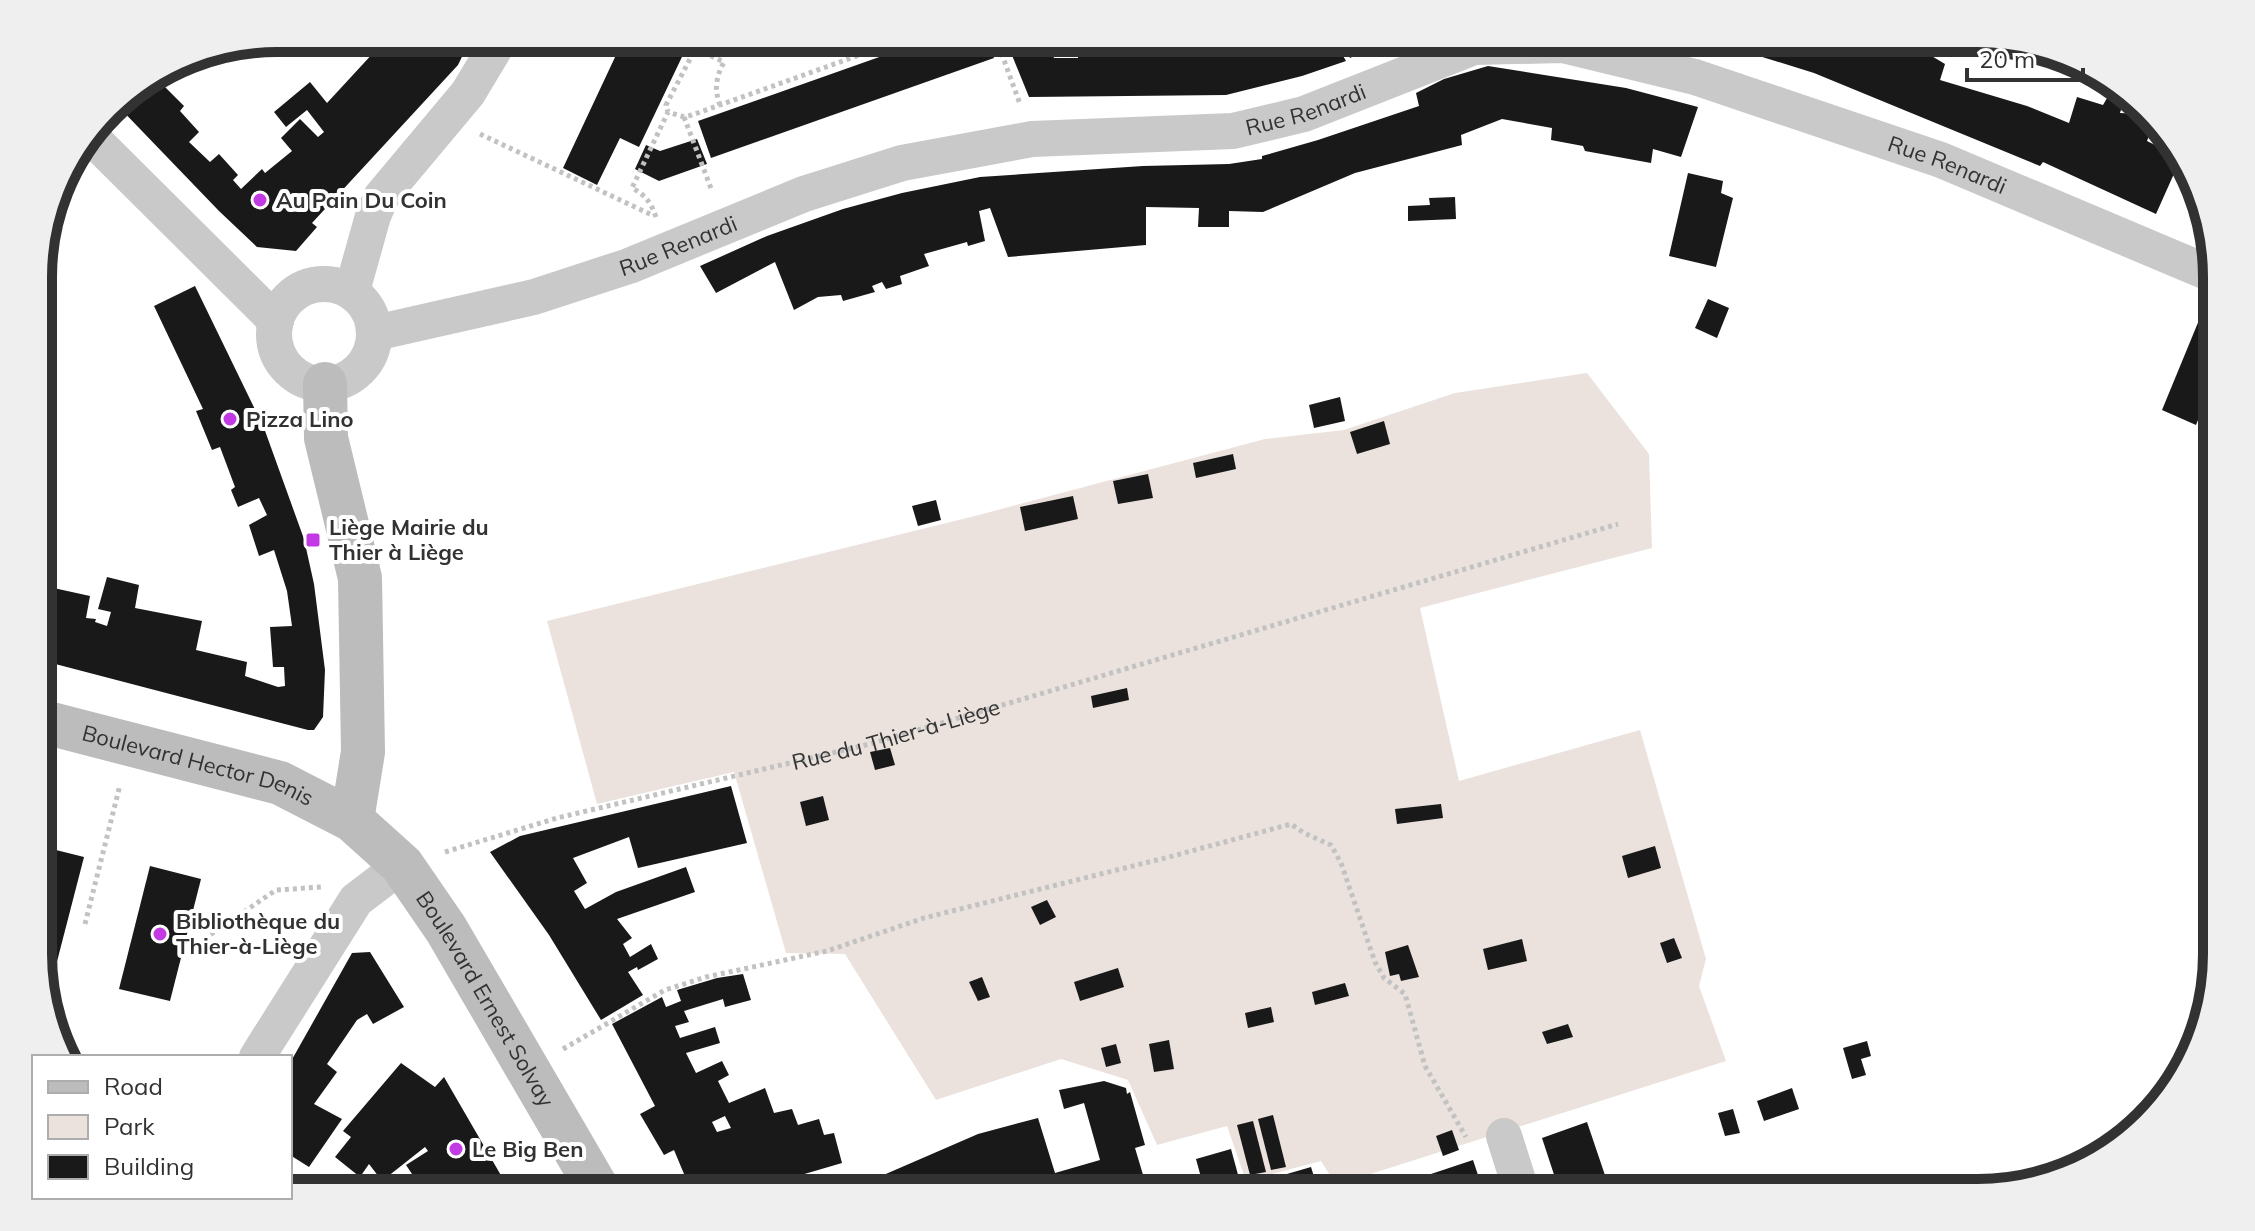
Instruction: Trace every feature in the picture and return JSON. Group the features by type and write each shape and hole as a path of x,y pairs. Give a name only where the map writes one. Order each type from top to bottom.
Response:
{"street":[{"path":"352,291 381,197 468,93 493,52"},
{"name":"Rue Renardi","path":"375,333 534,297 629,266 804,194 877,169 1032,139 1233,131 1304,114 1461,52"},
{"name":"Rue Renardi","path":"1592,52 1695,77 1941,160 2203,270"},
{"path":"97,143 276,321"},
{"path":"315,285 335,285 352,291 365,304 375,333 368,360 352,376 325,384 308,382 286,366 277,351 274,338 282,306 295,293 315,285"},
{"path":"325,384 326,438 360,578 363,752 352,820"},
{"name":"Boulevard Hector Denis","path":"52,724 280,783 352,820"},
{"name":"Boulevard Ernest Solvay","path":"352,820 402,865 446,929 592,1179"},
{"path":"258,1055 356,900 402,865"},
{"path":"1504,1136 1518,1179"}],"path":[{"path":"644,193 632,188 668,112 668,99 691,52"},
{"path":"702,52 724,62 717,75 720,105"},
{"path":"668,112 684,117 868,52"},
{"path":"1001,52 1032,139"},
{"path":"684,117 726,228"},
{"path":"447,119 656,217"},
{"name":"Rue du Thier-à-Liège","path":"402,865 557,818 870,744 1618,524"},
{"path":"85,924 132,746"},
{"path":"528,1070 665,990 706,977 827,951 924,918 1291,824 1331,845 1341,863 1375,962 1384,978 1405,994 1425,1066 1466,1136 1478,1145 1504,1136"},
{"path":"204,939 276,890 320,886 356,900"}],"green space":[{"path":"1587,373 1649,454 1652,548 1420,608 1459,781 1640,730 1706,959 1699,986 1726,1061 1355,1179 1332,1179 1321,1161 1245,1179 1227,1126 1157,1145 1128,1080 1061,1059 936,1100 845,954 786,953 734,772 597,804 547,621 975,516 1265,439 1344,430 1455,393"}],"building":[{"path":"374,52 464,52 458,65 312,223 317,227 296,251 257,247 124,113 162,84 184,106 180,111 199,132 189,142 210,162 219,154 238,175 233,180 241,189 262,169 265,173 292,151 281,138 300,119 318,137 324,132 307,110 286,127 274,112 310,82 327,103"},
{"path":"617,52 684,52 639,147 620,138 597,185 563,168"},
{"path":"893,52 992,52 994,58 711,158 698,121"},
{"path":"1011,52 1052,52 1054,58 1078,58 1078,52 1172,52 1174,57 1185,52 1206,52 1207,55 1214,52 1341,52 1346,61 1302,76 1226,95 1029,97"},
{"path":"1347,52 1362,52 1350,58"},
{"path":"1746,52 1925,52 1945,64 1940,80 2027,106 2069,123 2077,97 2103,105 2109,95 2122,105 2120,113 2132,114 2147,129 2150,133 2147,141 2162,149 2176,170 2156,214 2043,162 2040,166 1814,73"},
{"path":"1488,66 1626,88 1698,107 1681,157 1653,149 1651,163 1585,151 1583,146 1551,140 1552,128 1502,119 1461,135 1462,145 1355,173 1263,212 1229,211 1229,227 1198,227 1199,208 1146,207 1146,245 1008,257 990,208 979,211 985,241 968,246 967,242 924,254 929,266 900,276 902,284 886,289 882,282 872,286 875,292 843,301 841,295 818,297 794,310 775,262 716,293 700,266 767,236 843,209 980,177 1143,166 1229,164 1262,159 1262,156 1419,106 1416,93 1444,79"},
{"path":"697,139 707,164 659,181 635,169 646,145 660,151"},
{"path":"1688,173 1723,181 1721,193 1733,198 1716,267 1669,256"},
{"path":"1455,197 1456,219 1408,221 1408,206 1430,205 1429,198"},
{"path":"195,286 264,428 304,539 314,584 325,670 323,717 314,730 52,663 52,588 90,596 86,618 96,619 95,622 107,626 111,612 98,609 107,577 139,585 135,608 202,621 196,650 247,662 245,676 278,687 285,686 284,667 273,667 270,627 292,626 287,591 274,550 259,556 249,525 267,515 259,498 238,507 231,490 235,487 220,447 212,450 196,411 203,409 154,306"},
{"path":"1708,299 1729,308 1717,338 1695,328"},
{"path":"2203,310 2203,408 2196,425 2162,410"},
{"path":"1340,397 1345,421 1314,428 1309,405"},
{"path":"1384,421 1390,444 1357,454 1350,432"},
{"path":"1233,454 1236,469 1196,478 1193,463"},
{"path":"1148,474 1153,498 1118,504 1113,481"},
{"path":"1073,496 1078,519 1025,531 1020,507"},
{"path":"936,500 941,520 918,526 912,506"},
{"path":"1127,688 1129,700 1093,708 1091,696"},
{"path":"890,748 895,765 875,770 870,752"},
{"path":"731,786 747,843 638,868 629,837 573,858 587,883 574,891 585,909 616,892 686,867 695,892 617,919 632,938 623,944 630,957 651,944 658,959 628,972 643,995 601,1020 549,935 490,852 520,836"},
{"path":"823,796 829,820 806,826 800,802"},
{"path":"1441,804 1443,818 1397,824 1395,809"},
{"path":"1655,846 1661,868 1628,878 1622,856"},
{"path":"52,849 84,857 53,975"},
{"name":"Bibliothèque du Thier-à-Liège","path":"150,866 201,879 170,1001 119,989"},
{"path":"1047,900 1056,917 1040,925 1031,907"},
{"path":"1674,938 1682,958 1667,963 1660,943"},
{"path":"1522,939 1527,961 1488,970 1483,949"},
{"path":"1408,945 1419,977 1401,981 1399,974 1390,976 1385,952"},
{"path":"370,952 404,1007 373,1024 367,1014 357,1020 327,1064 337,1072 314,1104 342,1119 309,1167 292,1156 292,1059 352,953"},
{"path":"1118,968 1124,987 1080,1001 1074,982"},
{"path":"743,974 751,1000 725,1007 723,999 684,1011 689,1022 675,1026 680,1038 715,1027 720,1043 686,1053 696,1073 722,1061 729,1075 718,1081 729,1103 765,1088 774,1113 792,1109 798,1125 819,1119 824,1135 834,1133 842,1163 787,1179 686,1179 674,1150 664,1155 640,1114 655,1106 612,1024 662,997 666,1007 681,1001 677,990","holes":["725,1116 731,1128 717,1132 712,1122"]},
{"path":"982,977 990,997 978,1001 969,982"},
{"path":"1345,983 1349,996 1315,1005 1312,992"},
{"path":"1271,1007 1274,1022 1248,1028 1245,1013"},
{"path":"1568,1024 1573,1037 1547,1044 1542,1032"},
{"path":"1169,1040 1174,1069 1154,1072 1149,1044"},
{"path":"1867,1041 1871,1056 1861,1059 1866,1075 1852,1079 1843,1048"},
{"path":"1116,1044 1121,1063 1106,1067 1101,1048"},
{"path":"401,1063 435,1087 444,1077 503,1179 411,1179 414,1177 406,1165 428,1151 425,1147 385,1179 380,1179 369,1164 360,1177 335,1157 351,1137 343,1131"},
{"path":"1104,1081 1126,1088 1127,1094 1130,1092 1145,1145 1135,1148 1144,1178 874,1179 978,1134 1038,1118 1055,1173 1100,1160 1084,1103 1064,1109 1059,1090"},
{"path":"1792,1088 1799,1109 1764,1121 1757,1101"},
{"path":"1733,1109 1740,1133 1725,1136 1718,1113"},
{"path":"1273,1115 1286,1167 1271,1170 1258,1119"},
{"path":"1253,1121 1266,1172 1250,1175 1237,1125"},
{"path":"1587,1122 1606,1179 1555,1179 1542,1138"},
{"path":"1452,1130 1459,1150 1443,1156 1436,1136"},
{"path":"1231,1149 1239,1179 1201,1179 1196,1159"},
{"path":"1473,1160 1479,1179 1429,1179 1428,1175"},
{"path":"1311,1167 1315,1179 1281,1179 1280,1176"}],"place":[{"name":"Au Pain Du Coin","path":"260,200"},
{"name":"Pizza Lino","path":"230,419"},
{"name":"Liège Mairie du Thier à Liège","path":"313,540"},
{"name":"Bibliothèque du Thier-à-Liège","path":"160,934"},
{"name":"Le Big Ben","path":"456,1149"}]}
